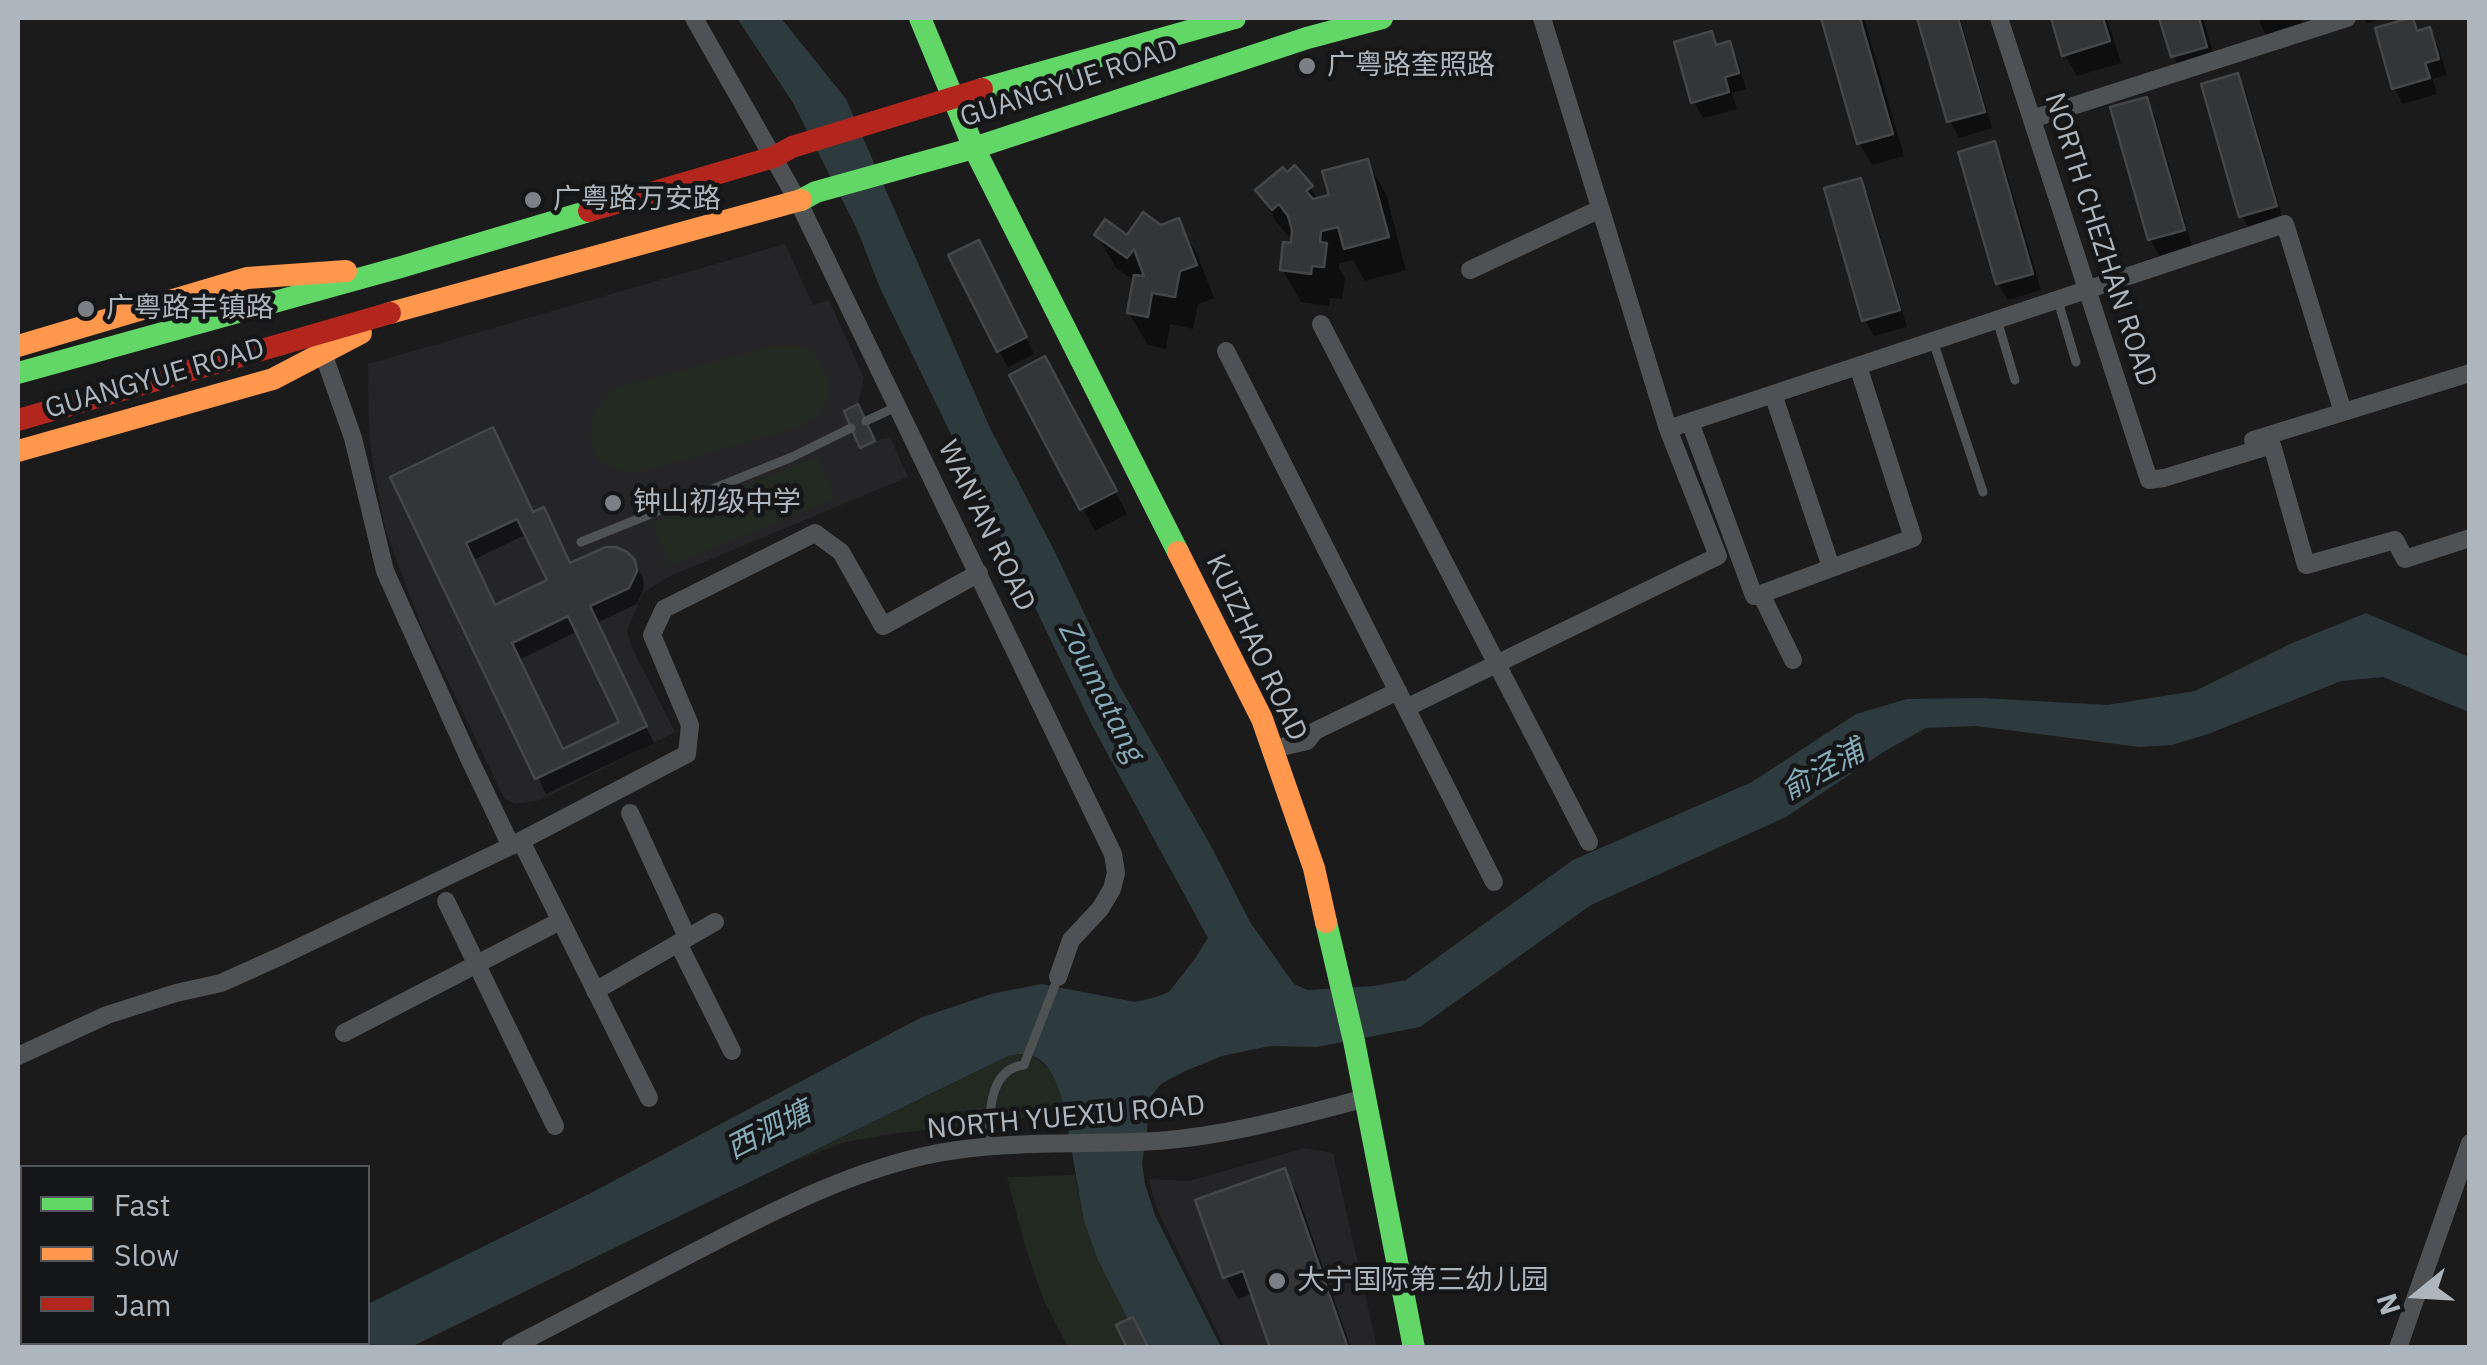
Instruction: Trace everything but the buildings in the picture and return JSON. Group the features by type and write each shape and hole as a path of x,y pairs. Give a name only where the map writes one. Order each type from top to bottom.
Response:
{"main road":[{"name":"KUIZHAO ROAD","path":"920,18 974,148 1262,718 1314,868 1338,967 1414,1348"},
{"name":"GUANGYUE ROAD","path":"18,374 401,267 954,97 1235,18"},
{"name":"GUANGYUE ROAD","path":"18,420 974,148 1306,38 1382,18"},
{"name":"GUANGYUE ROAD","path":"18,346 247,278 401,267"},
{"name":"GUANGYUE ROAD","path":"18,451 273,378 414,306"}],"street":[{"name":"WAN'AN ROAD","path":"694,18 783,152 807,197 896,407 1113,854 1116,873 1112,889 1100,909 1071,940 1058,977"},
{"path":"1272,748 1306,741 1316,730 1498,664 1718,556 1668,428 1542,18"},
{"name":"NORTH CHEZHAN ROAD","path":"1999,18 2148,476"},
{"path":"2032,119 2346,18"},
{"path":"1470,270 1600,209"},
{"path":"1668,428 2285,224 2343,412"},
{"path":"1320,324 1589,842"},
{"path":"1226,350 1494,882"},
{"path":"323,353 353,438 384,571 460,740 560,921 649,1098"},
{"path":"1690,422 1754,596 1761,594 1913,538 1858,366"},
{"path":"2148,476 2470,373"},
{"path":"1773,394 1831,568"},
{"path":"2148,476 2164,478 2272,446 2306,565 2396,540 2405,559 2470,538"},
{"path":"18,1056 108,1016 221,982 376,913 686,754 690,725 652,634 664,609 816,533 841,552 883,626 978,573"},
{"path":"1761,594 1794,660"},
{"path":"630,812 732,1051"},
{"path":"446,900 554,1126"},
{"path":"344,1034 560,921"},
{"path":"595,991 715,922"},
{"name":"NORTH YUEXIU ROAD","path":"510,1348 796,1200 887,1166 938,1153 988,1148 1160,1140 1294,1118 1366,1098"},
{"path":"2398,1348 2470,1144"}],"lane":[{"path":"2057,298 2076,362"},
{"path":"1997,320 2016,380"},
{"path":"1933,341 1984,492"},
{"path":"866,421 896,407"},
{"path":"581,542 792,457 852,428"},
{"name":"WAN'AN ROAD","path":"988,1148 998,1080 1006,1071 1024,1065 1058,977"}],"shaded area":[{"name":"钟山初级中学","path":"785,244 813,305 829,300 864,378 858,404 875,441 890,437 908,477 668,577 642,594 627,631 675,732 541,800 515,804 504,798 420,623 385,529 369,439 368,364"},
{"path":"802,345 822,365 830,387 824,408 802,427 639,473 620,471 596,455 590,429 594,414 616,387 773,346"},
{"path":"818,456 836,499 669,566 652,523"},
{"path":"1022,1052 1041,1062 1053,1075 1065,1113 845,1142 785,1165 1008,1056"},
{"name":"大宁国际第三幼儿园","path":"1305,1148 1333,1153 1377,1347 1225,1347 1159,1214 1148,1179 1189,1181"},
{"path":"1075,1175 1084,1221 1142,1347 1068,1347 1044,1301 1007,1177"}],"water":[{"path":"737,18 781,18 846,99 990,428 1116,680 1250,922 1294,984 1308,990 1406,980 1573,860 1752,782 1856,714 1907,699 1982,698 2107,705 2195,691 2292,643 2366,613 2469,657 2469,712 2383,677 2341,681 2172,745 2140,747 1976,726 1926,728 1786,817 1591,905 1420,1027 1317,1047 1270,1046 1222,1056 1183,1072 1161,1084 1152,1095 1142,1163 1155,1215 1221,1347 1142,1347 1098,1260 1084,1221 1056,1082 1039,1059 1020,1054 1008,1056 411,1347 281,1348 370,1345 370,1303 589,1194 920,1018 991,994 1041,984 1135,1002 1156,997 1169,992 1208,938 1093,727 880,288 857,229 793,103"}],"traffic: fast":[{"path":"920,18 974,148 1178,552"},
{"path":"982,89 1235,18"},
{"path":"801,200 816,192 974,148 1307,38 1382,18"},
{"path":"18,373 589,211"},
{"path":"1326,922 1354,1041 1414,1348"}],"traffic: slow":[{"path":"390,313 801,200"},
{"path":"18,346 247,278 346,271"},
{"path":"18,451 273,379 361,333"},
{"path":"1178,552 1262,719 1314,868 1326,922"}],"traffic: jam":[{"path":"589,211 774,157 792,147 982,89"},
{"path":"18,420 390,313"}],"place":[{"name":"广粤路奎照路","path":"1307,66"},
{"name":"广粤路万安路","path":"533,200"},
{"name":"广粤路丰镇路","path":"86,309"},
{"name":"钟山初级中学","path":"613,503"},
{"name":"大宁国际第三幼儿园","path":"1277,1281"}],"water label":[{"name":"Zoumatang","path":"1101,693"},
{"name":"俞泾浦","path":"1823,771"},
{"name":"西泗塘","path":"769,1131"}]}
